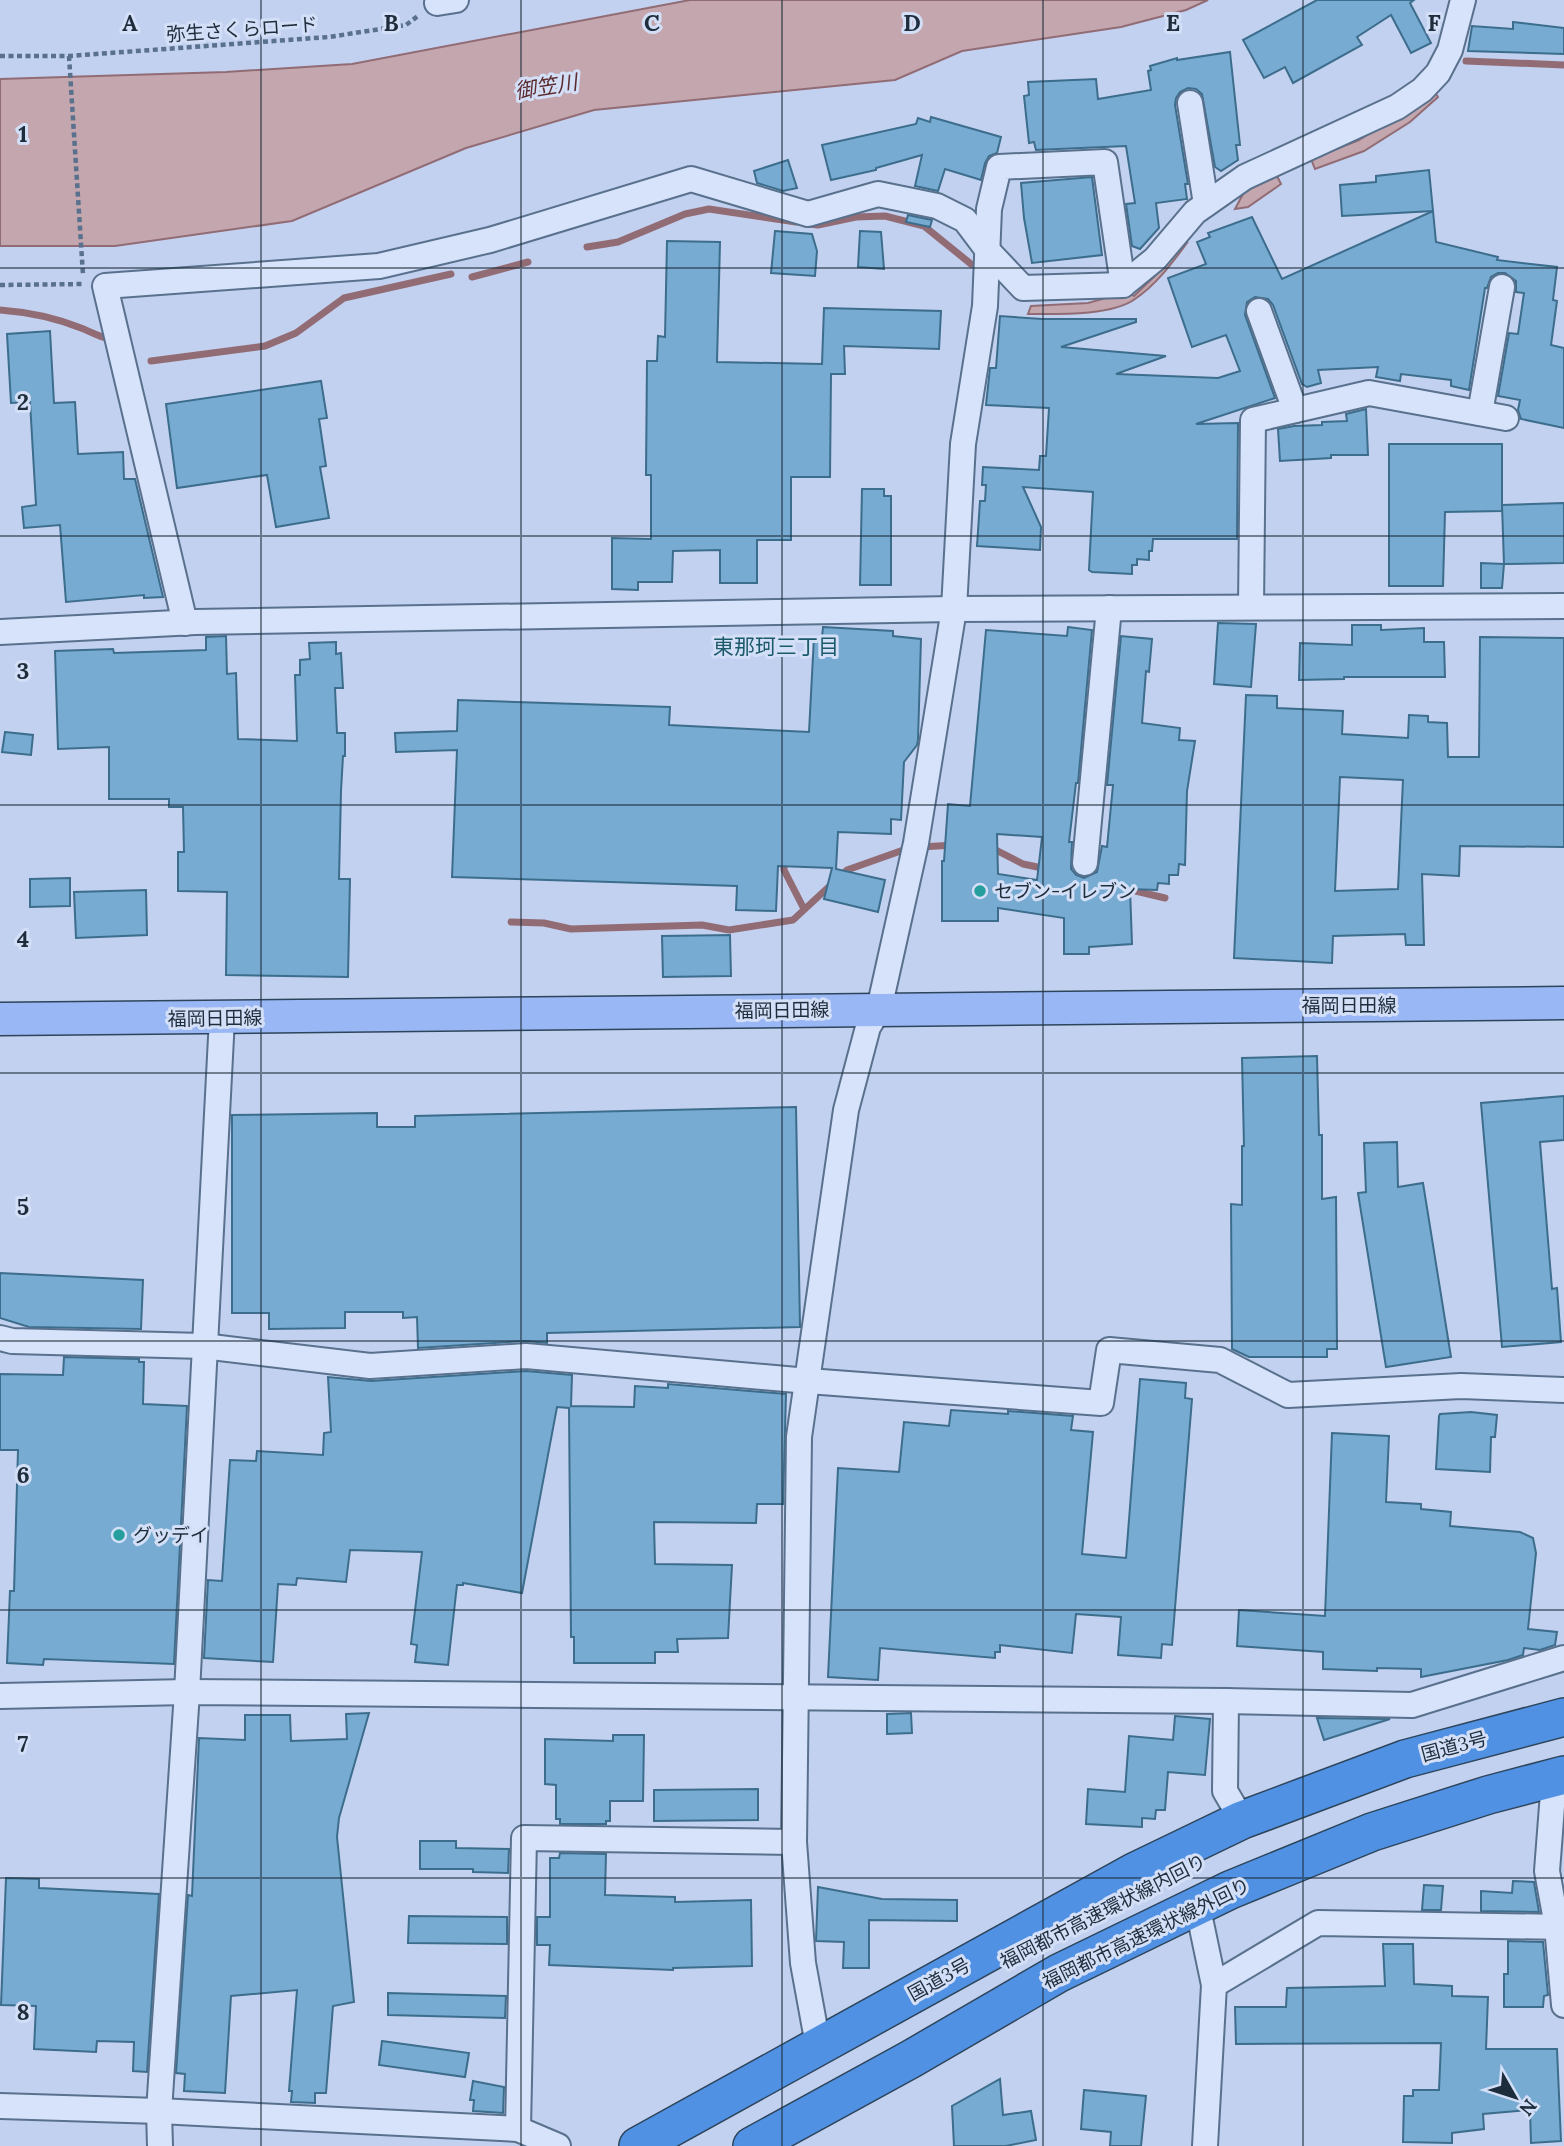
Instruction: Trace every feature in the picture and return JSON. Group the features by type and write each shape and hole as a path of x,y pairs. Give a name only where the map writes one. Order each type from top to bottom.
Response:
{"highway":[{"name":"国道3号","path":"638,2146 1134,1872 1242,1820 1405,1759 1564,1717"},
{"name":"福岡都市高速環状線内回り","path":"668,2146 881,2033 1038,1940 1214,1855 1359,1796 1478,1758 1564,1735"},
{"path":"794,2146 1201,1923 1560,1786"},
{"name":"福岡都市高速環状線外回り","path":"752,2146 900,2066 1059,1973 1230,1890 1372,1832 1488,1795 1560,1786"}],"main road":[{"name":"福岡日田線","path":"0,1019 1564,1003"}],"street":[{"path":"185,623 104,286 379,266 490,240 691,179 808,214 878,194 937,206 965,220 989,252 1023,288 1123,285 1155,259 1195,212 1245,177 1397,107 1422,90 1438,73 1450,50 1463,0"},
{"path":"1190,103 1206,204"},
{"path":"818,2045 803,1963 794,1842 799,1437 846,1110 868,1027 879,1009 916,843 954,609 962,444 985,306 989,209 999,167 1105,162 1123,285"},
{"path":"1480,413 1502,287"},
{"path":"1259,311 1295,410"},
{"path":"1251,607 1253,420 1369,393 1506,418"},
{"path":"0,632 185,623 954,609 1564,606"},
{"path":"1085,863 1110,608"},
{"path":"160,2146 159,2110 187,1692 222,1018"},
{"path":"0,1338 12,1341 204,1346 370,1366 526,1356 1101,1403 1109,1350 1220,1360 1288,1395 1461,1387 1564,1390"},
{"path":"0,1696 187,1692 1412,1704 1564,1658"},
{"path":"1226,1701 1225,1791 1242,1820"},
{"path":"1560,1786 1547,1871 1561,1927 1564,2005"},
{"path":"518,2129 524,1838 794,1842"},
{"path":"1201,1923 1213,1985 1205,2146"},
{"path":"1213,1985 1318,1923 1561,1927"},
{"path":"0,2106 159,2110 518,2129 558,2146"}],"path":[{"name":"弥生さくらロード","path":"0,56 69,56 329,37 406,25 447,2"},
{"path":"0,285 84,285 69,56"}],"water":[{"name":"御笠川","path":"690,0 1208,0 1186,10 1121,27 962,51 895,80 594,110 466,148 292,221 115,246 0,246 0,79 226,72 352,64"},
{"path":"1434,91 1438,97 1410,122 1364,151 1315,169 1311,159 1359,140"},
{"path":"1277,176 1281,184 1248,207 1235,209 1244,192"},
{"path":"1179,242 1187,243 1164,273 1143,293 1125,305 1083,313 1028,314 1031,306 1088,303 1127,292 1134,296 1160,271 1157,266"}],"building":[{"path":"1317,0 1414,0 1410,3 1431,43 1411,53 1391,15 1357,37 1362,45 1293,83 1285,67 1264,78 1243,40"},
{"path":"1513,22 1564,28 1564,54 1468,51 1472,26 1513,29"},
{"path":"1230,52 1240,145 1236,145 1238,160 1221,171 1215,167 1202,94 1196,89 1188,88 1180,92 1175,105 1188,184 1185,184 1187,199 1156,203 1159,228 1140,249 1132,246 1126,204 1135,203 1126,146 1036,150 1034,142 1029,143 1024,96 1029,95 1028,82 1096,79 1098,99 1151,90 1148,71 1151,70 1150,66 1177,58"},
{"path":"931,117 1001,137 997,153 989,156 985,163 981,180 945,169 938,191 915,186 922,155 876,170 831,180 822,145 916,124 918,118 930,122"},
{"path":"788,160 797,188 783,191 757,183 754,171"},
{"path":"1429,170 1433,211 1342,216 1340,185 1376,182 1376,176"},
{"path":"1092,177 1102,255 1032,263 1021,183"},
{"path":"1433,211 1436,242 1498,257 1497,260 1557,267 1553,300 1557,301 1551,345 1564,348 1564,428 1521,419 1518,410 1520,400 1498,396 1509,333 1518,334 1524,293 1516,292 1516,281 1505,273 1491,277 1485,288 1469,390 1451,386 1451,380 1401,374 1400,381 1376,377 1378,367 1318,370 1321,383 1307,387 1302,384 1273,305 1268,299 1255,297 1247,302 1245,315 1275,398 1196,424 1238,423 1237,539 1153,539 1149,560 1137,559 1137,565 1132,565 1132,574 1092,572 1089,570 1093,492 1023,487 1041,527 1040,550 977,546 980,501 985,501 983,467 1039,470 1040,456 1046,456 1049,408 986,405 990,368 996,368 1000,316 1136,319 1136,322 1061,347 1166,356 1116,374 1218,378 1240,371 1226,335 1192,347 1168,278 1206,264 1197,242 1210,237 1208,233 1252,217 1282,279"},
{"path":"908,215 932,220 930,227 906,222"},
{"path":"775,231 812,234 817,251 815,276 771,273"},
{"path":"860,231 881,232 884,269 858,267"},
{"path":"667,241 720,242 717,362 822,364 824,308 941,311 939,349 844,346 845,374 831,374 830,477 791,477 791,540 757,540 757,583 720,583 720,550 673,551 672,582 638,582 638,590 612,589 612,538 651,539 651,475 646,475 647,361 657,361 658,336 665,337"},
{"path":"50,331 54,403 75,402 78,454 123,452 124,479 135,479 163,597 144,598 144,595 66,602 60,525 24,528 22,507 36,505 30,402 11,403 7,334"},
{"path":"321,381 327,418 319,419 326,466 320,467 329,518 276,527 267,475 177,488 166,404"},
{"path":"1366,409 1368,455 1331,455 1331,458 1280,461 1278,429 1347,421 1346,414"},
{"path":"1389,444 1502,444 1502,511 1445,512 1443,586 1389,586"},
{"path":"862,489 884,489 884,496 891,496 891,585 860,585"},
{"path":"1564,503 1564,563 1504,564 1502,505"},
{"path":"1481,563 1504,564 1502,588 1481,588"},
{"path":"1218,623 1256,624 1251,687 1214,684"},
{"path":"1352,625 1381,625 1381,630 1424,628 1424,642 1444,642 1445,677 1299,680 1300,643 1352,645"},
{"path":"823,627 893,631 893,636 921,639 918,740 904,762 901,820 891,819 891,834 838,832 836,869 885,880 878,912 824,899 832,868 778,866 776,911 736,910 737,886 452,877 457,750 396,752 395,733 457,731 458,700 670,707 669,725 809,732 814,637 822,637"},
{"path":"1068,627 1092,630 1078,783 1069,842 1072,842 1071,869 1076,875 1084,878 1097,872 1102,846 1107,847 1113,785 1107,785 1121,636 1152,639 1149,672 1146,671 1142,723 1180,728 1179,740 1195,741 1187,791 1185,865 1179,864 1178,875 1169,875 1169,884 1158,883 1157,890 1130,889 1132,944 1089,947 1089,954 1064,954 1064,918 998,908 998,921 942,921 942,861 948,804 970,806 986,630 1067,636","holes":["997,834 1042,837 1037,880 998,874"]},
{"path":"226,636 227,674 236,673 238,739 297,741 295,675 300,675 300,660 310,659 309,643 336,642 336,654 341,653 343,688 335,688 337,733 345,733 339,879 350,879 348,977 226,975 227,892 178,891 178,852 184,852 183,807 169,807 169,799 109,799 109,747 58,749 55,651 113,649 114,653 206,650 206,637"},
{"path":"1480,637 1564,638 1564,847 1460,846 1459,876 1422,874 1424,945 1406,945 1405,934 1333,936 1332,963 1234,958 1246,695 1277,696 1277,708 1343,711 1342,734 1408,738 1409,715 1428,716 1428,722 1447,723 1448,757 1479,757","holes":["1340,777 1403,780 1398,889 1335,891"]},
{"path":"5,732 33,735 31,755 2,752"},
{"path":"70,878 70,906 30,907 30,879"},
{"path":"146,890 147,935 76,938 74,892"},
{"path":"730,935 731,976 663,977 662,936"},
{"path":"1317,1056 1319,1135 1322,1135 1322,1199 1336,1197 1337,1349 1327,1349 1327,1357 1249,1357 1232,1349 1231,1204 1242,1205 1242,1058"},
{"path":"1564,1096 1564,1140 1540,1142 1552,1289 1557,1288 1561,1342 1502,1347 1481,1103"},
{"path":"796,1107 800,1327 547,1333 547,1343 525,1341 418,1348 417,1317 403,1318 403,1312 345,1312 345,1328 269,1329 269,1313 232,1313 232,1115 377,1113 377,1127 415,1127 415,1116"},
{"path":"1397,1142 1398,1187 1423,1183 1451,1357 1386,1367 1358,1193 1366,1192 1364,1143"},
{"path":"0,1273 143,1280 141,1329 29,1327 0,1318"},
{"name":"グッデイ","path":"64,1357 139,1359 139,1362 144,1362 143,1404 187,1406 174,1664 44,1659 43,1665 7,1663 10,1591 14,1591 18,1450 0,1450 0,1374 63,1375"},
{"path":"526,1371 572,1375 571,1406 634,1407 635,1386 668,1388 668,1384 786,1394 783,1504 757,1504 756,1523 654,1522 655,1564 732,1565 728,1638 677,1639 678,1652 655,1652 655,1663 574,1663 574,1637 571,1637 569,1408 557,1407 522,1593 463,1583 457,1585 448,1665 415,1662 417,1645 411,1644 422,1552 350,1550 346,1582 297,1578 296,1585 278,1584 273,1662 204,1658 208,1580 222,1581 230,1460 256,1461 257,1451 323,1455 324,1433 331,1432 328,1377 371,1381"},
{"path":"1140,1379 1186,1383 1185,1398 1192,1399 1172,1645 1162,1644 1161,1658 1118,1655 1121,1617 1076,1614 1072,1653 1000,1645 1000,1652 995,1652 995,1658 880,1648 878,1680 828,1677 838,1468 899,1472 904,1422 949,1426 951,1410 1073,1416 1071,1430 1093,1432 1082,1554 1126,1558"},
{"path":"1471,1412 1497,1415 1495,1437 1491,1437 1490,1472 1436,1469 1440,1414"},
{"path":"1332,1433 1389,1436 1386,1502 1421,1504 1421,1509 1451,1512 1450,1526 1520,1532 1533,1538 1536,1553 1528,1629 1557,1632 1555,1645 1540,1650 1524,1648 1523,1655 1508,1660 1421,1677 1421,1669 1323,1669 1323,1652 1237,1646 1239,1610 1325,1616"},
{"path":"369,1713 339,1818 337,1837 354,2002 333,2006 326,2093 315,2093 315,2103 291,2102 292,2091 289,2091 297,1990 231,1996 225,2093 184,2091 185,2074 176,2073 188,1895 192,1896 199,1738 245,1740 245,1715 290,1715 291,1741 347,1739 346,1714"},
{"path":"911,1713 912,1733 887,1734 887,1714"},
{"path":"1175,1716 1210,1719 1205,1775 1168,1772 1165,1810 1156,1810 1155,1819 1142,1818 1142,1827 1086,1824 1088,1789 1125,1792 1129,1736 1173,1740"},
{"path":"1317,1718 1390,1719 1324,1740"},
{"path":"613,1735 644,1735 643,1801 610,1801 610,1821 606,1821 606,1824 560,1824 560,1819 556,1819 556,1785 545,1784 545,1739 613,1741"},
{"path":"758,1789 758,1820 654,1821 654,1790"},
{"path":"420,1841 456,1841 456,1848 509,1849 508,1873 473,1872 473,1869 420,1869"},
{"path":"560,1853 606,1854 605,1895 675,1897 675,1902 751,1900 752,1966 673,1970 549,1965 550,1945 537,1945 537,1917 550,1917 550,1858 559,1858"},
{"path":"6,1878 39,1879 39,1888 159,1894 147,2072 133,2071 134,2042 97,2041 96,2052 34,2049 36,2006 1,2005"},
{"path":"1513,1881 1534,1882 1539,1912 1481,1911 1481,1891 1512,1893"},
{"path":"1424,1885 1443,1886 1441,1910 1422,1910"},
{"path":"818,1887 882,1899 957,1900 957,1921 869,1920 869,1968 843,1968 844,1942 816,1941"},
{"path":"409,1916 507,1917 507,1944 408,1943"},
{"path":"1508,1941 1543,1942 1548,1995 1544,1996 1543,2007 1504,2007"},
{"path":"1383,1944 1413,1944 1414,1984 1452,1986 1452,1996 1488,1997 1486,2049 1557,2049 1561,2141 1531,2143 1530,2110 1483,2114 1484,2129 1452,2133 1452,2143 1403,2142 1404,2096 1413,2096 1413,2090 1439,2090 1441,2043 1236,2044 1235,2007 1286,2007 1287,1988 1385,1986"},
{"path":"388,1993 506,1996 505,2018 388,2015"},
{"path":"382,2041 469,2053 465,2077 379,2065"},
{"path":"1000,2079 1003,2115 1031,2111 1036,2140 1006,2146 954,2146 952,2106"},
{"path":"473,2081 504,2087 503,2113 473,2111 474,2100 470,2100"},
{"path":"1084,2090 1146,2096 1141,2146 1110,2146 1111,2132 1081,2129"}],"waterway":[{"path":"1466,61 1564,65"},
{"path":"587,247 618,242 685,214 709,209 796,222"},
{"path":"808,224 885,216 924,226 971,264"},
{"path":"472,277 528,262"},
{"path":"151,361 265,346 296,333 344,298 451,274"},
{"path":"0,310 52,318 112,338"},
{"path":"921,847 954,845"},
{"path":"990,847 1023,864 1047,869"},
{"path":"511,922 544,923 571,929 702,925 729,930 793,920 847,870 909,848"},
{"path":"784,859 784,870 804,909"},
{"path":"1123,888 1165,898"}],"place":[{"name":"セブン-イレブン","path":"980,891"},
{"name":"グッデイ","path":"119,1535"}],"district":[{"name":"東那珂三丁目","path":"776,647"}]}
